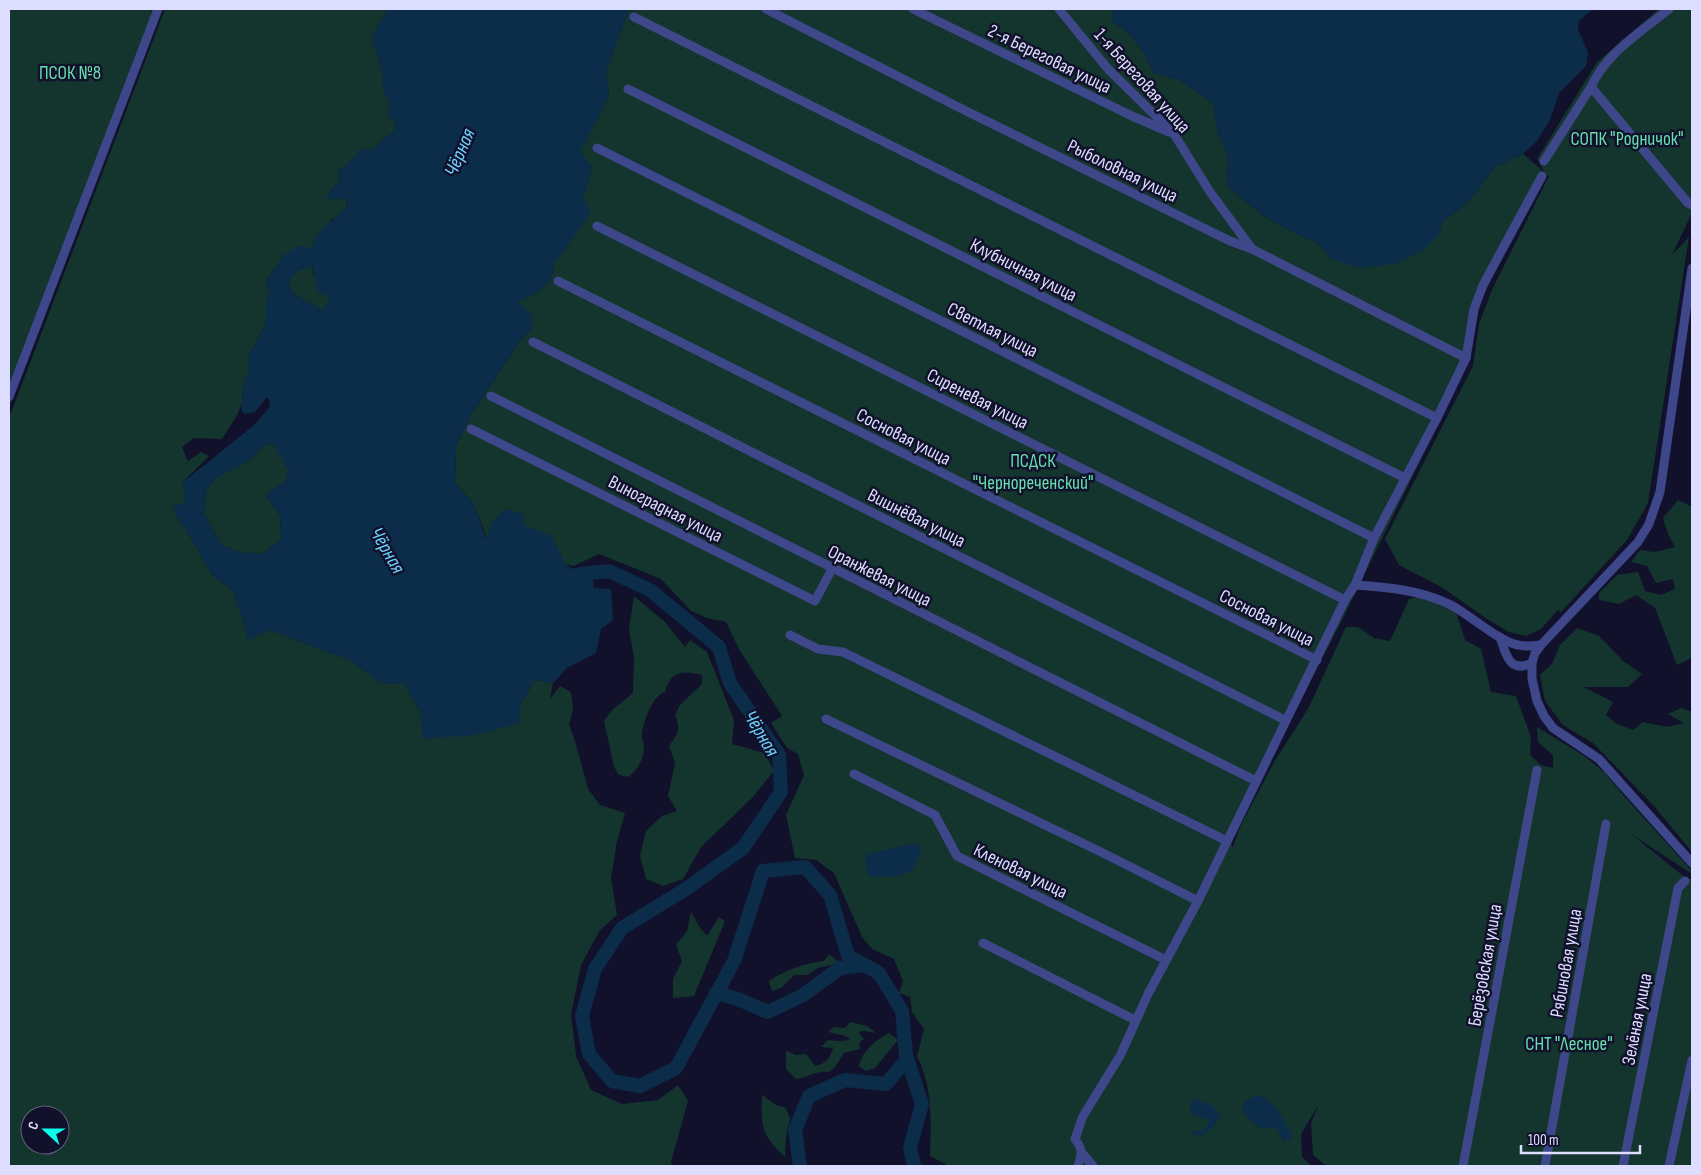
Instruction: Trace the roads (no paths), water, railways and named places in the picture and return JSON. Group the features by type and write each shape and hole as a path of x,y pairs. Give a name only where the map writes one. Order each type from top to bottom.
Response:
{"street":[{"path":"9,397 158,9"},
{"name":"Рыболовная улица","path":"766,9 1230,241 1252,249 1466,358"},
{"name":"2-я Береговая улица","path":"913,9 1132,116 1174,134"},
{"name":"1-я Береговая улица","path":"1059,9 1108,69 1174,134 1210,192 1252,249"},
{"path":"1544,162 1591,87 1596,75 1620,48 1669,9"},
{"path":"634,17 1437,418"},
{"path":"1591,87 1688,204 1692,206"},
{"name":"Клубничная улица","path":"628,89 1405,478"},
{"name":"Светлая улица","path":"597,148 1374,538"},
{"path":"1093,1166 1082,1153 1075,1139 1083,1116 1120,1056 1135,1020 1198,901 1285,720 1345,600 1355,585 1374,538 1437,418 1466,358 1474,309 1483,285 1542,176"},
{"name":"Сиреневая улица","path":"597,226 1345,600"},
{"path":"1692,268 1660,492 1649,524 1638,542 1541,645 1535,653 1532,662 1532,679 1537,701 1544,716 1553,728 1598,759 1692,863"},
{"name":"Сосновая улица","path":"558,281 1316,660"},
{"name":"Вишнёвая улица","path":"533,342 1285,720"},
{"name":"Оранжевая улица","path":"491,396 1256,782"},
{"name":"Виноградная улица","path":"471,429 815,601 832,569"},
{"path":"1355,585 1387,587 1434,598 1451,605 1500,637 1517,645 1541,645"},
{"path":"790,634 818,650 843,652 1227,841"},
{"path":"1500,637 1511,663 1523,667 1532,662"},
{"path":"826,719 1198,901"},
{"name":"Берёзовская улица","path":"1463,1166 1537,770"},
{"name":"Кленовая улица","path":"854,774 935,815 957,856 1166,960"},
{"name":"Рябиновая улица","path":"1545,1166 1606,824"},
{"name":"Зелёная улица","path":"1623,1166 1678,888 1685,881"},
{"path":"984,943 1135,1020"},
{"path":"1669,1166 1692,1060"},
{"path":"1078,1166 1082,1153"}],"water":[{"path":"388,9 629,9 606,71 609,96 580,152 592,167 583,199 591,212 554,263 551,278 547,284 537,292 517,302 531,314 532,328 519,342 471,415 456,446 455,483 474,504 486,539 494,520 506,509 523,514 524,526 551,535 565,564 594,581 593,588 611,589 613,620 601,629 596,653 567,668 553,683 535,680 521,704 519,723 474,735 423,739 420,711 405,684 381,683 352,661 270,630 248,640 232,590 213,576 175,514 173,506 184,504 185,489 182,483 253,426 269,408 270,401 267,397 255,412 244,414 241,409 243,402 242,391 248,374 250,353 266,324 266,300 270,293 265,283 284,255 299,246 312,248 319,231 347,207 346,199 328,199 329,193 339,181 338,171 349,163 362,149 372,150 396,131 393,120 388,116 390,104 382,87 382,71 372,38","holes":["312,265 317,290 329,298 328,304 322,310 293,294 288,283 298,270","273,443 289,471 285,482 266,495 280,516 281,540 262,554 239,552 221,545 204,513 206,491 217,477 253,457 264,445"]},
{"path":"1114,9 1595,9 1579,21 1578,30 1588,52 1586,66 1559,93 1550,120 1537,141 1523,154 1495,167 1467,203 1443,221 1438,236 1423,250 1395,264 1359,268 1332,259 1317,242 1299,235 1264,216 1227,186 1228,156 1217,130 1213,103 1180,80 1154,73 1137,43 1126,31 1112,22"},
{"path":"911,844 920,846 921,853 910,872 887,877 870,877 865,864 867,854"},
{"path":"1258,1095 1275,1107 1293,1137 1284,1142 1275,1127 1260,1127 1242,1112 1244,1101"},
{"path":"1197,1098 1214,1107 1220,1116 1214,1126 1201,1136 1192,1134 1194,1130 1201,1131 1206,1127 1209,1120 1189,1113 1193,1100"}],"waterway":[{"name":"Чёрная","path":"562,579 581,574 609,571 650,590 719,647 730,683 779,755 781,792 743,848 686,889 622,928 595,969 582,1016 589,1054 612,1081 640,1086 676,1068 734,961 763,871 805,867 830,895 848,956 879,973 902,1011 906,1055 922,1104 910,1148 914,1166"},
{"path":"716,993 738,999 768,1012 803,995 840,968 864,965"},
{"path":"800,1166 795,1130 809,1096 845,1080 886,1084 907,1059"}],"park label":[{"name":"ПСОК №8","path":"70,72"},
{"name":"СОПК \"Родничок\"","path":"1627,138"},
{"name":"ПСДСК \"Чернореченский\"","path":"1033,471"},
{"name":"СНТ \"Лесное\"","path":"1569,1043"}]}
